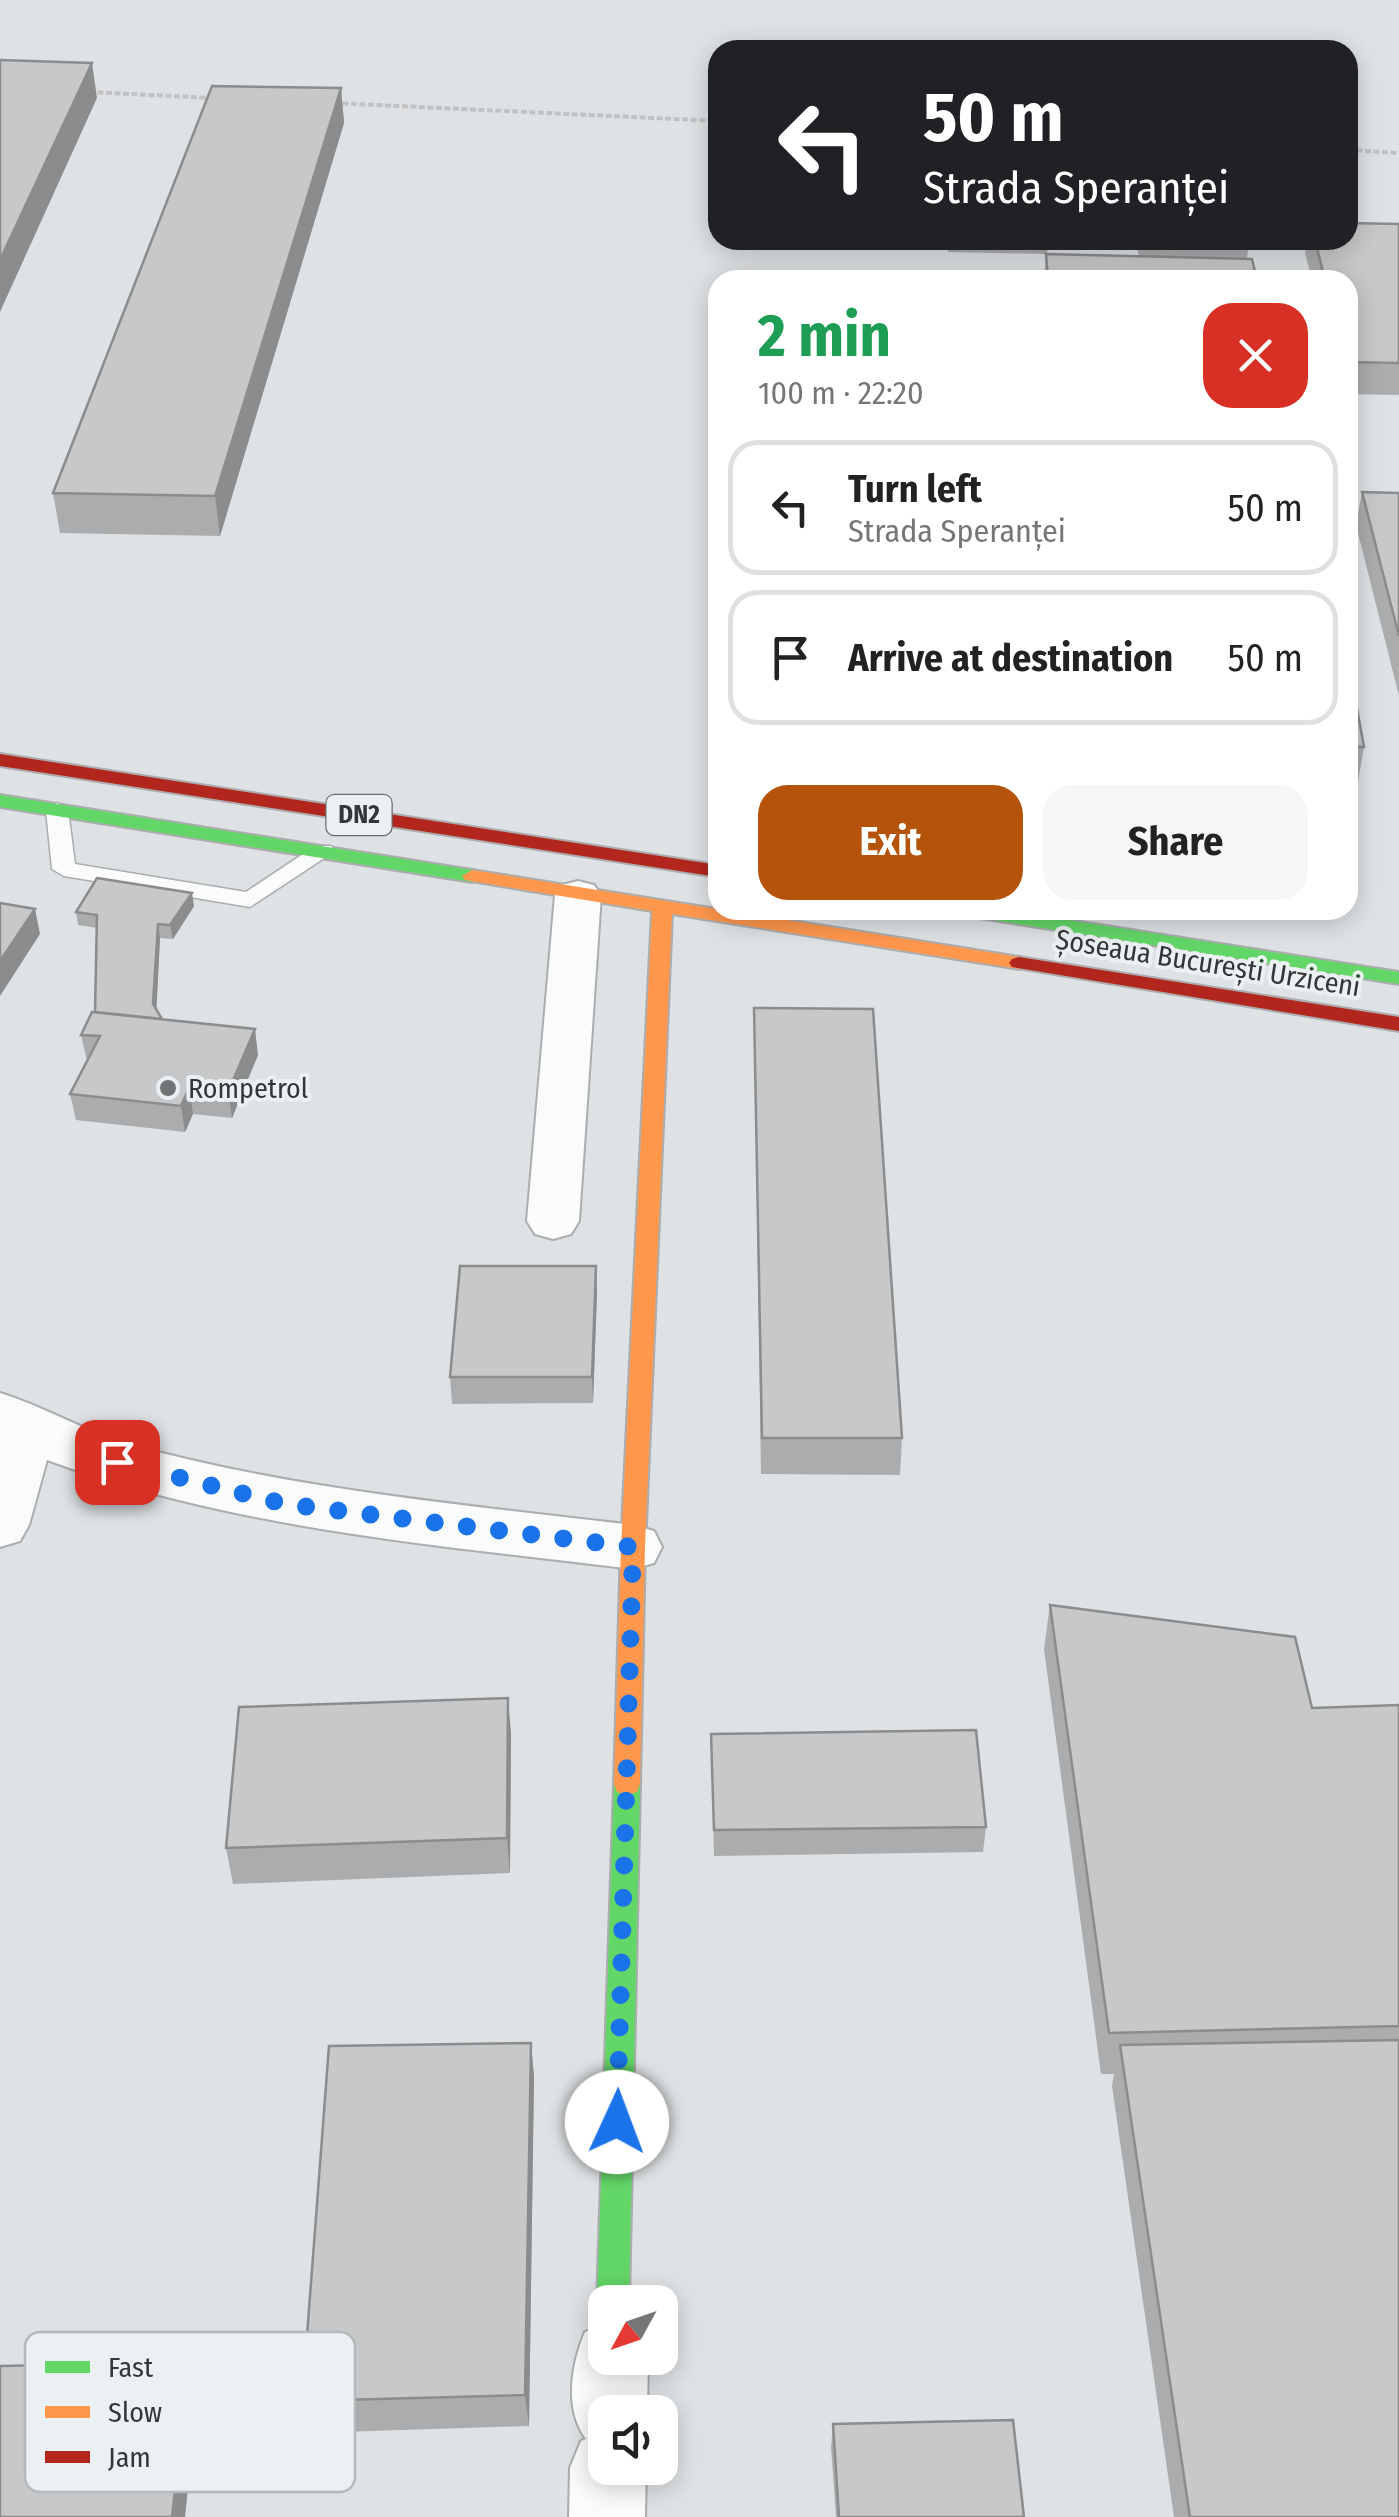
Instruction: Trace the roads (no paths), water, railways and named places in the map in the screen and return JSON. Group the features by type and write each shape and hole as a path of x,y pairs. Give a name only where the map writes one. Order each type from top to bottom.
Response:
{"main road":[{"name":"DN2","path":"0,760 708,869"},
{"name":"Șoseaua București Urziceni","path":"0,802 708,916"},
{"path":"613,2285 633,1547 662,908"},
{"name":"Șoseaua București Urziceni","path":"734,920 1397,1030"},
{"name":"Șoseaua București Urziceni","path":"1031,920 1399,978"}],"street":[{"path":"552,1221 578,894"},
{"path":"0,1525 14,1421 80,1452 285,1504 633,1547"},
{"path":"607,2517 608,2485"}],"lane":[{"path":"57,810 64,869 250,900 323,851"}],"place":[{"name":"Rompetrol","path":"168,1088"}]}
